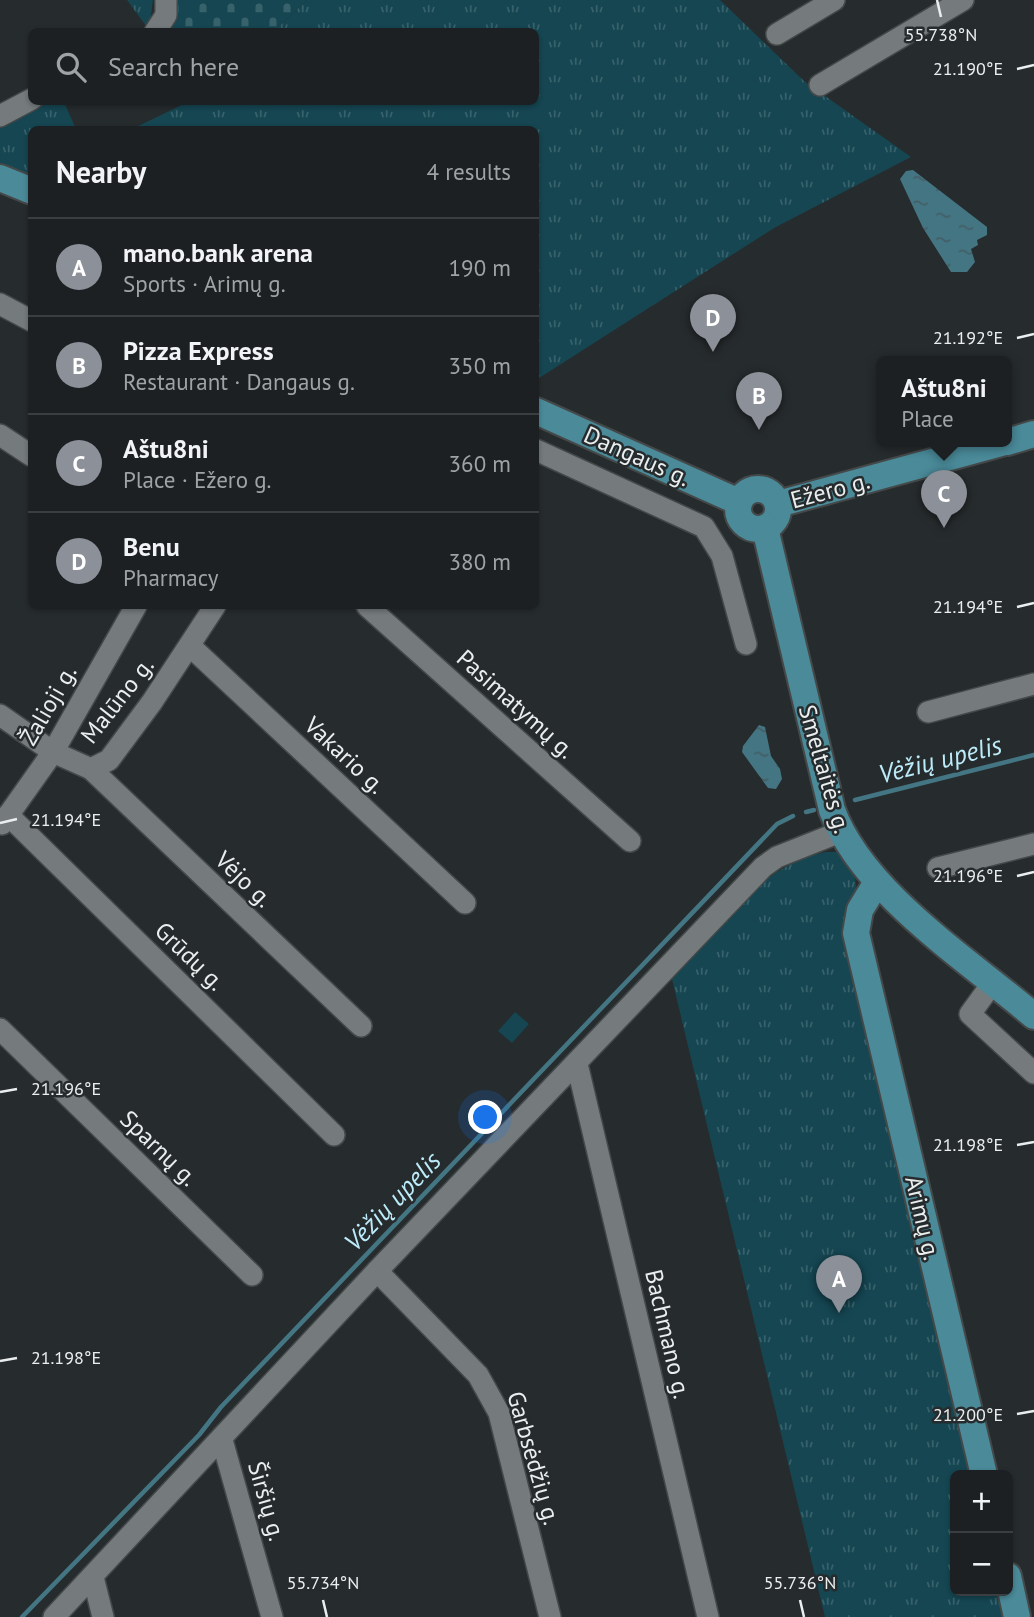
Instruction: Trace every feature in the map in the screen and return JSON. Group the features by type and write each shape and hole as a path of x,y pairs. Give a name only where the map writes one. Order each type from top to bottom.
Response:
{"main road":[{"path":"0,178 28,189"},
{"name":"Dangaus g.","path":"539,412 739,502"},
{"name":"Ežero g.","path":"1012,440 1034,434"},
{"name":"Ežero g.","path":"778,504 988,447"},
{"path":"763,489 769,492 778,504 776,519 765,528 750,528 739,517 739,502 749,491 763,489"},
{"name":"Smeltaitės g.","path":"765,528 832,810 840,832 877,882 1034,1016"},
{"name":"Arimų g.","path":"877,882 860,910 856,933 983,1470"},
{"path":"1012,1596 1017,1617"}],"street":[{"path":"158,28 166,15 166,0"},
{"path":"776,34 834,0"},
{"path":"820,85 963,0"},
{"path":"0,116 28,101"},
{"path":"0,304 28,319"},
{"path":"0,435 28,453"},
{"path":"539,451 704,527 722,556 746,644"},
{"name":"Žalioji g.","path":"4,821 53,751 134,609"},
{"name":"Malūno g.","path":"0,715 53,751 92,769 109,760 213,609"},
{"name":"Pasimatymų g.","path":"370,609 630,841"},
{"name":"Vakario g.","path":"190,646 465,903"},
{"path":"928,712 1034,684"},
{"name":"Vėjo g.","path":"92,769 361,1027"},
{"name":"Grūdų g.","path":"4,821 334,1135"},
{"path":"54,1617 377,1271 763,867 777,857 840,832"},
{"path":"938,867 1034,844"},
{"path":"994,981 970,1014 1034,1073"},
{"name":"Sparnų g.","path":"0,1029 252,1275"},
{"name":"Bachmano g.","path":"577,1064 708,1617"},
{"name":"Garbsėdžių g.","path":"377,1271 478,1376 489,1392 499,1413 550,1617"},
{"name":"Širšių g.","path":"222,1440 272,1617"},
{"path":"93,1577 103,1617"}],"green space":[{"path":"127,0 153,0 148,28"},
{"path":"173,0 307,0 277,28 172,28"},
{"path":"307,0 720,0 804,81 911,157 774,228 539,378 539,126 138,126 182,105 539,105 539,28 277,28"},
{"path":"34,105 65,105 75,126 28,126 28,176 0,163 0,122"},
{"path":"825,852 839,852 854,876 975,1470 950,1470 950,1596 1004,1596 1009,1617 825,1617 671,975 759,885 801,859"},
{"path":"515,1012 529,1024 512,1043 498,1031"}],"water":[{"path":"913,170 987,227 987,235 977,240 978,245 971,249 975,262 967,272 951,272 923,228 900,179 906,171"},
{"path":"759,725 765,727 771,756 780,769 782,779 776,789 768,788 742,752 743,746"}],"waterway":[{"name":"Vėžių upelis","path":"855,800 1034,755"},
{"name":"Vėžių upelis","path":"806,812 814,810"},
{"name":"Vėžių upelis","path":"22,1617 199,1435 221,1407 777,824 793,816"}],"place":[{"name":"Benu","path":"713,352"},
{"name":"Pizza Express","path":"759,430"},
{"name":"Aštu8ni","path":"944,528"},
{"name":"mano.bank arena","path":"839,1313"}]}
